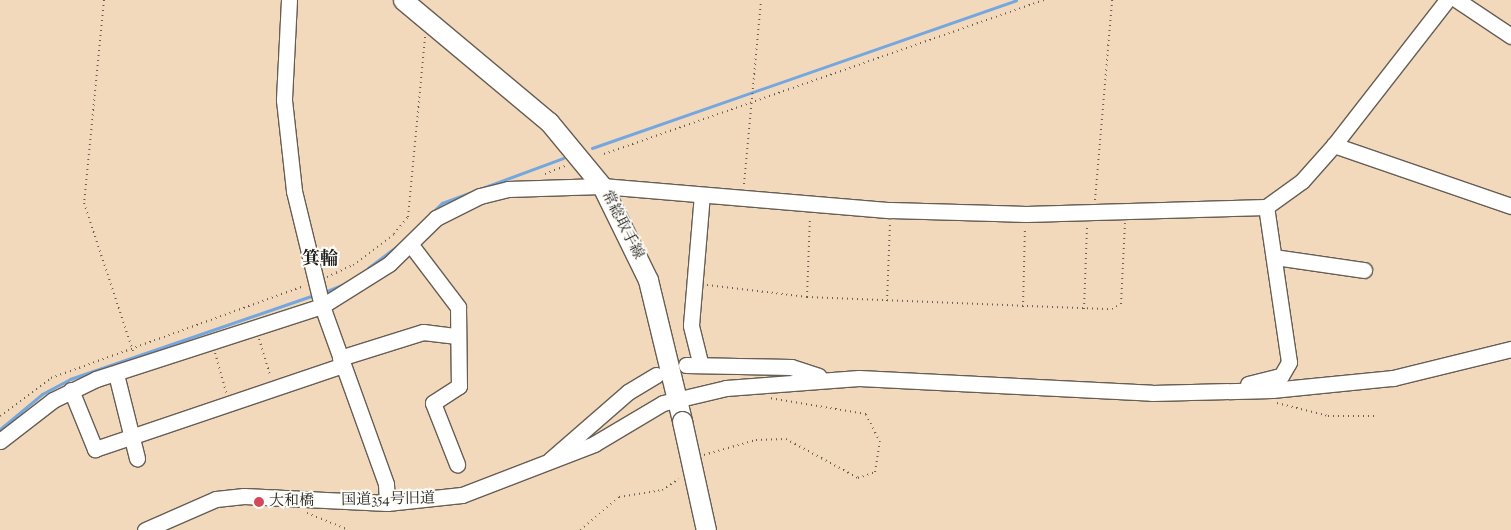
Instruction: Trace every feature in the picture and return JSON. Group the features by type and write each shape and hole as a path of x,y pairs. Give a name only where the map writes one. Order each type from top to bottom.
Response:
{"main road":[{"name":"常総取手線","path":"404,0 426,22 549,122 602,186 648,280 677,398 706,530"}],"street":[{"path":"289,0 284,75 287,140 319,294 341,362 386,484 387,503"},
{"path":"0,442 26,417 71,390 255,327 319,294 359,286 412,245 436,218 480,196 508,190 602,186 890,210 1026,214 1125,214 1266,207 1302,181 1334,146 1447,0"},
{"path":"1457,0 1511,36"},
{"path":"1334,146 1511,206"},
{"path":"702,195 691,325 693,364 792,367 825,378 1152,392 1242,390 1393,378 1511,349"},
{"path":"1242,390 1288,369 1277,276 1266,207"},
{"path":"412,245 456,300 455,336 459,386 433,403 456,464"},
{"path":"1274,257 1364,270"},
{"path":"71,390 95,449 230,404 423,332 455,336"},
{"path":"1485,356 1494,346 1511,338"},
{"path":"116,374 134,436 137,458"},
{"path":"546,465 628,392 656,375"},
{"name":"国道354号旧道","path":"145,530 216,499 244,496 387,503 462,495 546,465 677,398 726,388 825,378"}],"path":[{"path":"104,0 84,203 134,351"},
{"path":"743,198 761,0"},
{"path":"604,154 752,105 1044,0"},
{"path":"1084,308 1090,215 1112,0"},
{"path":"0,416 51,378 319,294 394,234 408,217 426,22"},
{"path":"807,297 810,203"},
{"path":"887,300 890,210"},
{"path":"1023,307 1026,214"},
{"path":"694,285 807,297 1023,307 1112,309 1121,304 1125,214"},
{"path":"255,327 274,387"},
{"path":"212,342 230,404"},
{"path":"702,457 719,448 772,438 801,444 858,478 875,472 880,442 866,414 763,398"},
{"path":"1274,402 1328,416 1374,416"},
{"path":"580,530 619,497 662,490 684,474"},
{"path":"328,519 349,530"}],"waterway":[{"path":"592,148 1016,0"},
{"path":"414,230 442,203 563,158"},
{"path":"368,268 399,245"},
{"path":"322,293 344,284"},
{"path":"0,429 42,394 70,379 314,295"}],"place":[{"name":"大和橋","path":"259,502"}],"district":[{"name":"箕輪","path":"320,260"}]}
